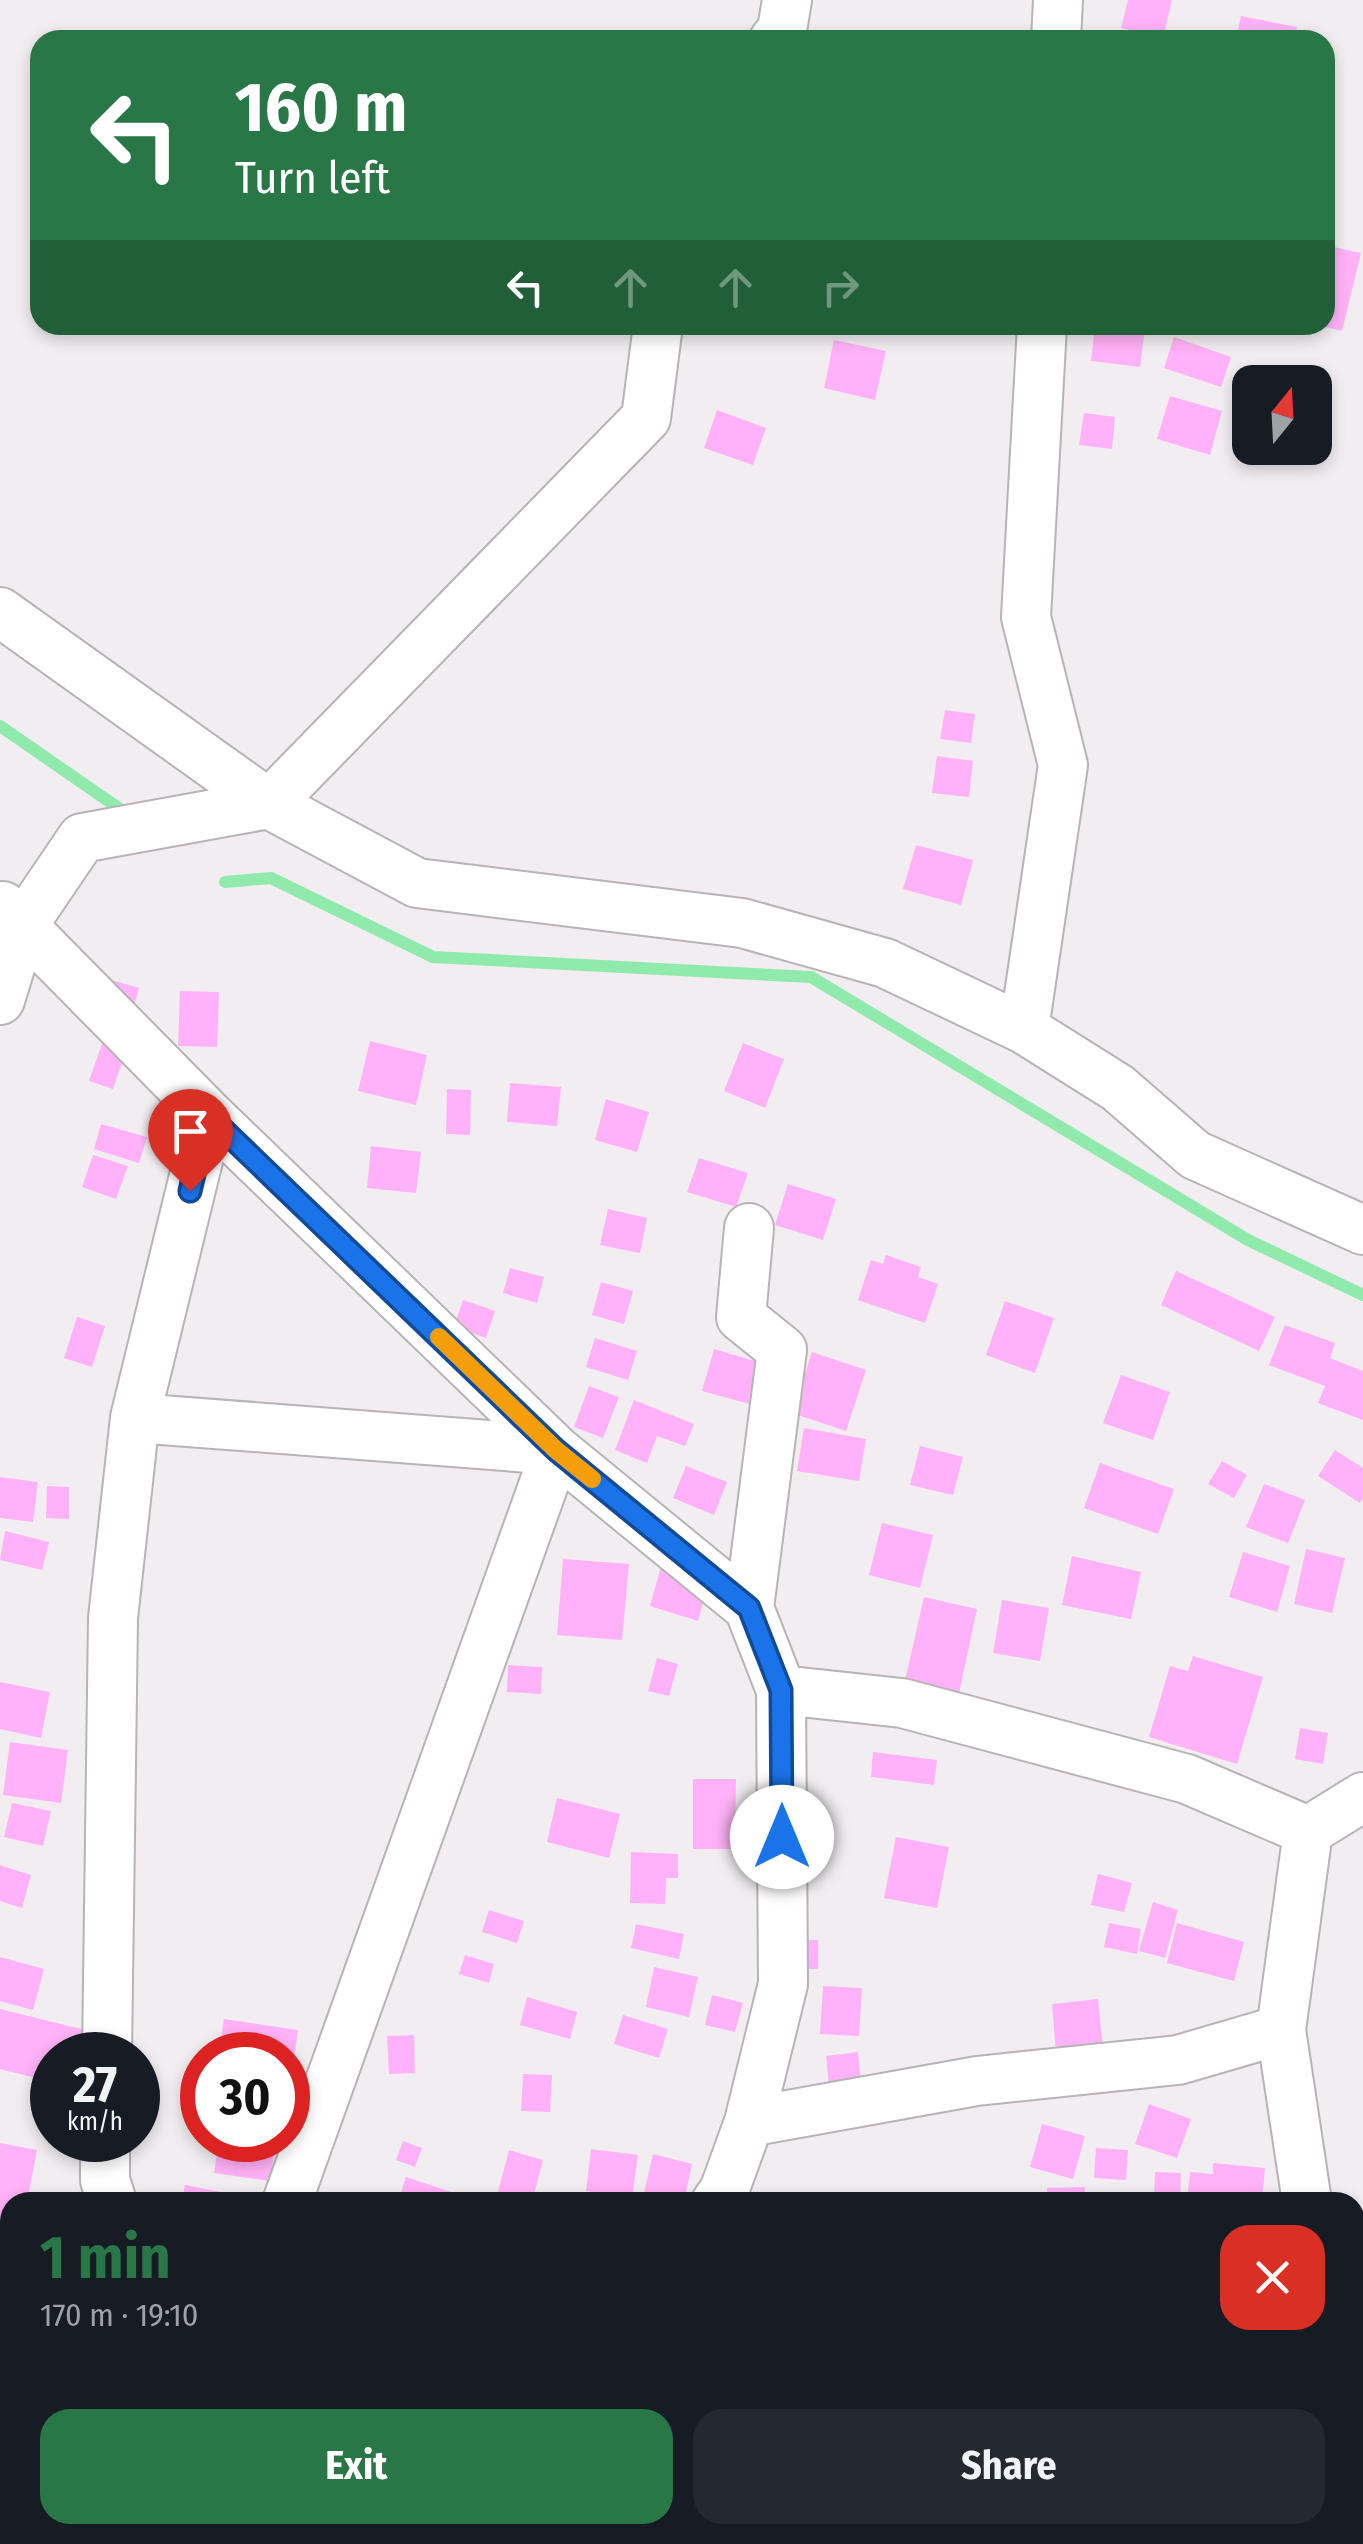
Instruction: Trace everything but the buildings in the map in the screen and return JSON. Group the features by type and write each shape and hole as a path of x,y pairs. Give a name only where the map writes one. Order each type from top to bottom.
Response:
{"street":[{"path":"782,30 787,0"},
{"path":"1056,30 1058,0"},
{"path":"0,1000 11,914 82,838 269,804 646,418 657,335"},
{"path":"1024,1029 1063,766 1026,618 1041,335"},
{"path":"0,612 269,804 417,883 742,923 886,963 1024,1029 1118,1088 1195,1155 1363,1230"},
{"path":"11,914 208,1115 556,1450 749,1608"},
{"path":"107,2032 114,1618 135,1418 208,1115"},
{"path":"723,2192 749,2122 783,1984 781,1690 749,1608 782,1350 741,1317 748,1228"},
{"path":"135,1418 556,1450"},
{"path":"292,2192 556,1450"},
{"path":"781,1690 902,1703 1188,1779 1308,1831"},
{"path":"1308,1831 1363,1797"},
{"path":"1304,2192 1280,2030 1308,1831"},
{"path":"749,2122 977,2081 1178,2060 1280,2030"},
{"path":"105,2162 109,2192"}],"waterway":[{"path":"0,726 130,816"},
{"path":"225,882 271,878 433,957 811,977 1248,1240 1363,1295"}],"slow traffic":[{"path":"439,1337 556,1450 592,1479"}],"route":[{"path":"190,1191 208,1115 556,1450 749,1608 781,1690 782,1837"}]}
